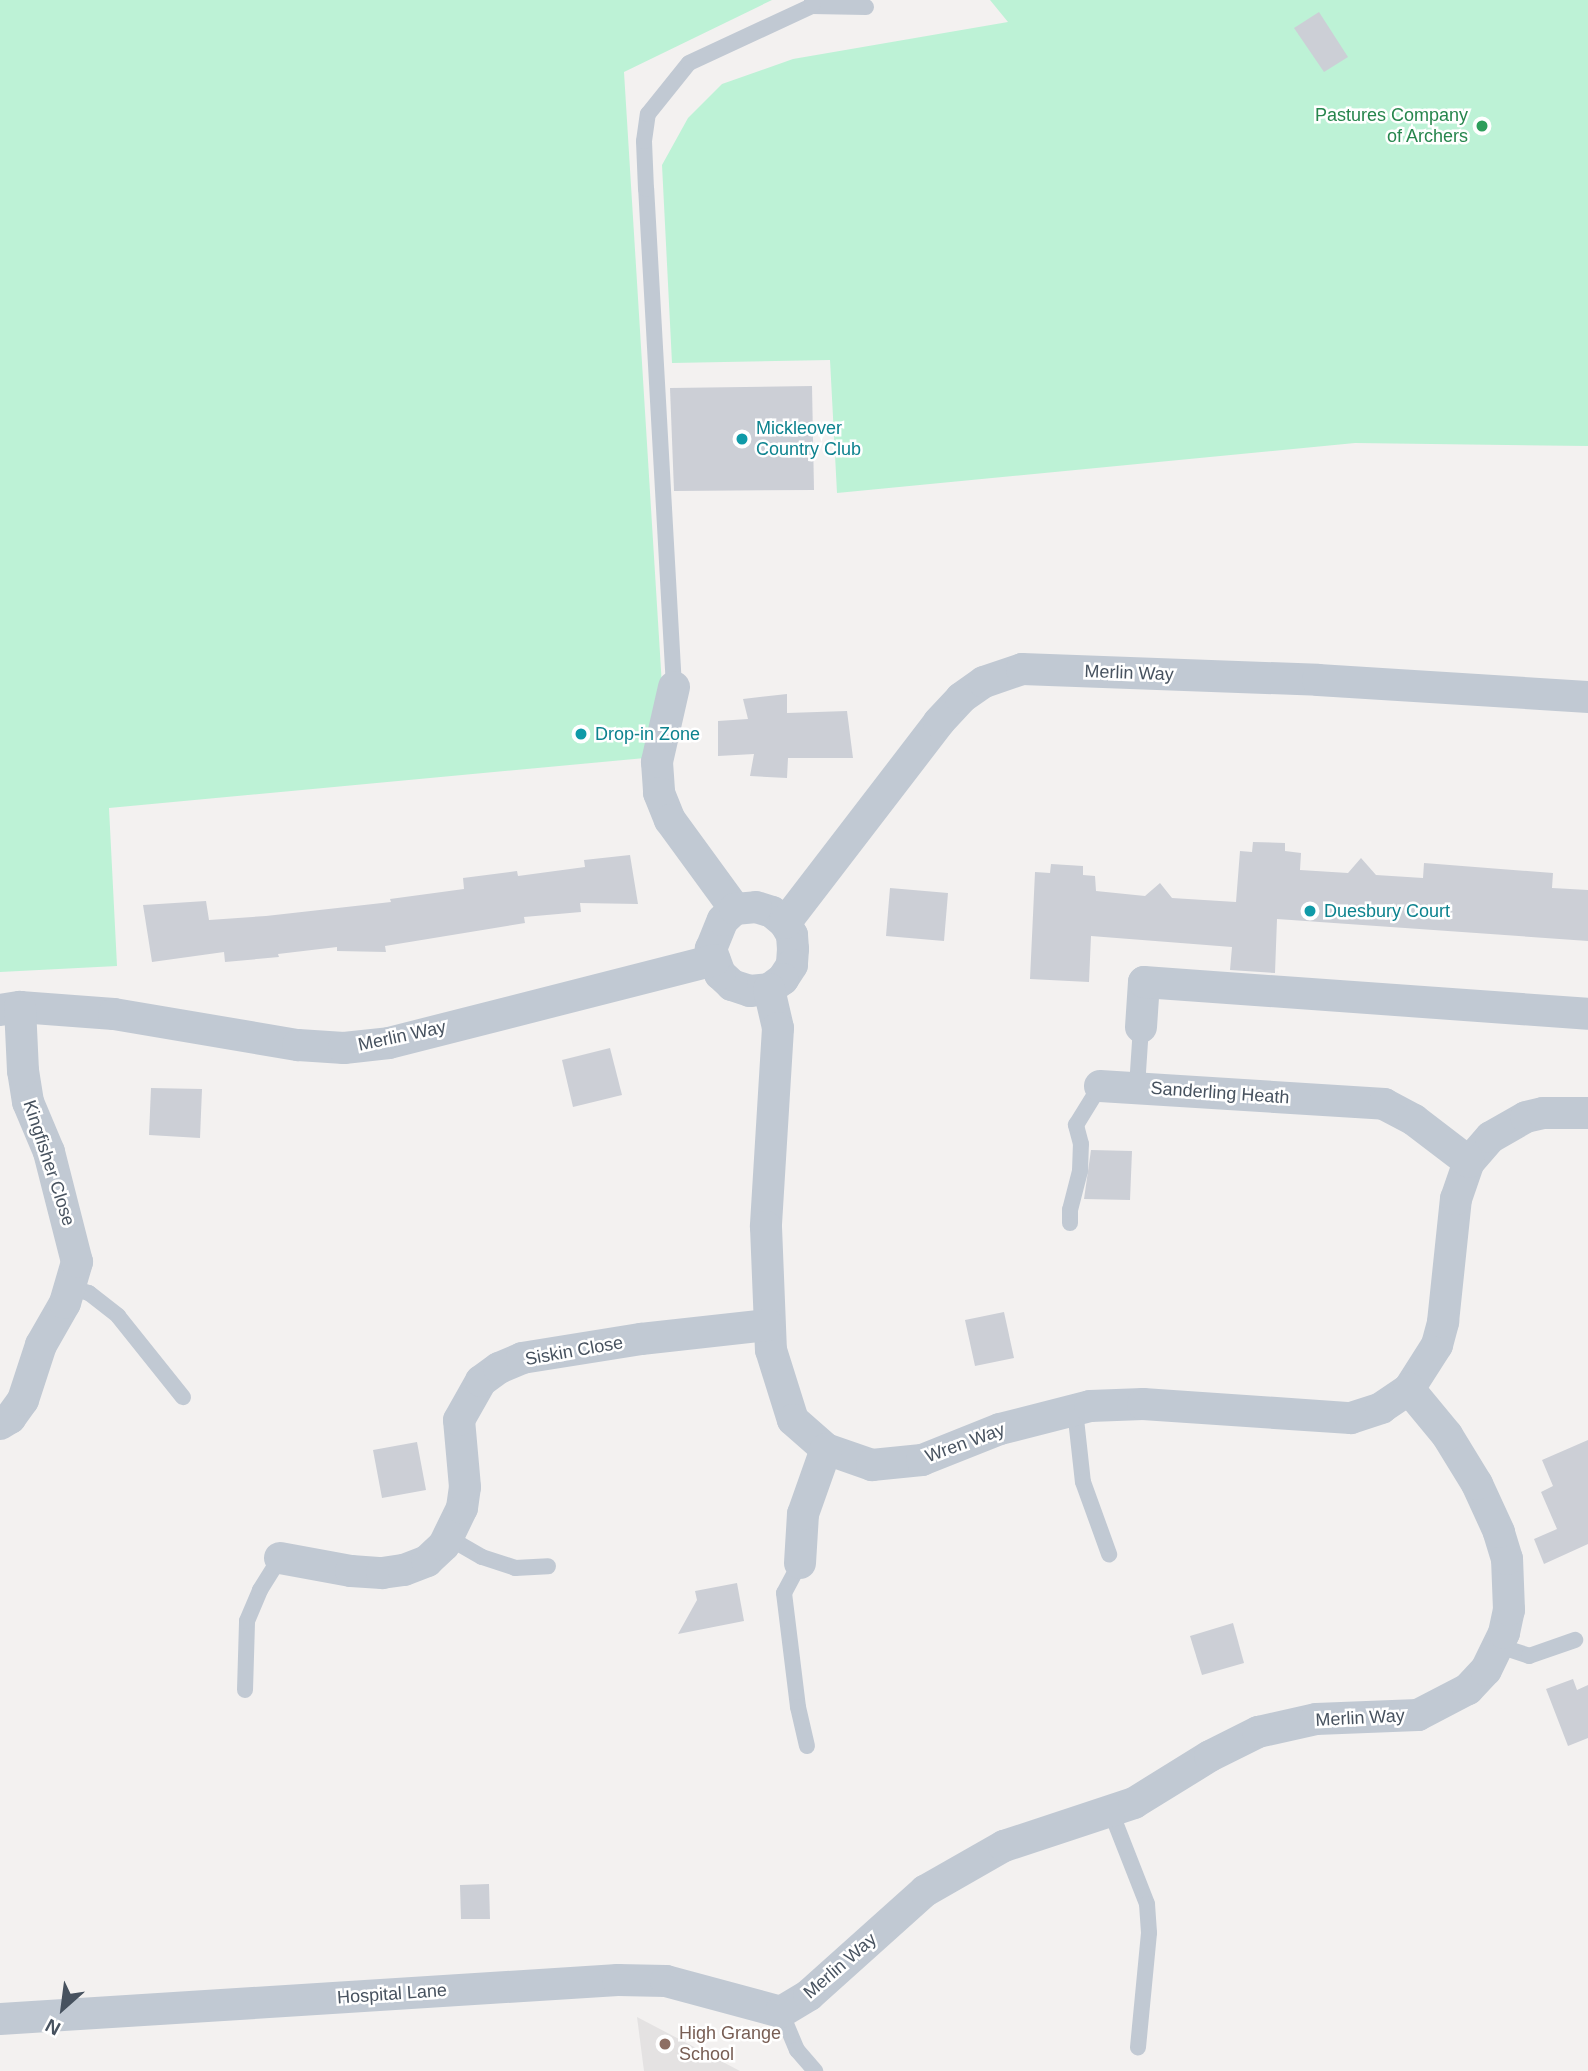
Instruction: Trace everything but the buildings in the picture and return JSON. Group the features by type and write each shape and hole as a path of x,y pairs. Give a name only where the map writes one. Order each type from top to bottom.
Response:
{"street":[{"name":"Merlin Way","path":"785,923 939,722 961,698 984,682 1022,669 1318,680 1588,697"},
{"path":"674,687 657,762 659,793 670,820 735,909"},
{"path":"756,906 772,912 785,923 792,934 792,965 783,979 769,989 750,990 732,985 720,974 712,949 723,920 735,909 756,906"},
{"name":"Merlin Way","path":"10,1008 114,1014 298,1045 344,1048 389,1042 715,960"},
{"path":"1141,1027 1144,982 1588,1014"},
{"name":"Wren Way","path":"769,989 779,1028 766,1227 768,1325 779,1383 793,1420 826,1449 872,1465 922,1460 1000,1429 1114,1403 1351,1418 1381,1408 1409,1389"},
{"name":"Kingfisher Close","path":"0,1424 10,1418 23,1399 41,1345 70,1287 77,1262 49,1152 28,1102 10,1008"},
{"name":"Sanderling Heath","path":"1100,1086 1384,1104 1414,1120 1469,1162"},
{"path":"1409,1389 1437,1345 1443,1322 1457,1199 1469,1162 1491,1137 1526,1117 1543,1113 1588,1113"},
{"name":"Siskin Close","path":"280,1558 351,1572 404,1570 427,1561 449,1538 462,1508 464,1487 459,1420 481,1381 499,1368 522,1358 641,1339 768,1325"},
{"name":"Merlin Way","path":"781,2012 809,1995 925,1891 1004,1846 1111,1812 1149,1795 1210,1756 1258,1732 1316,1719 1419,1715 1443,1705 1468,1689 1486,1670 1499,1646 1509,1610 1507,1559 1499,1532 1477,1484 1447,1434 1409,1389"},
{"path":"800,1563 803,1514 826,1449"},
{"name":"Hospital Lane","path":"0,2019 618,1980 666,1981 781,2012"}],"lane":[{"path":"674,687 646,189 644,141 648,114 689,63 812,3 866,7"},
{"path":"1137,1087 1141,1027"},
{"name":"Sanderling Heath","path":"1070,1223 1070,1210 1080,1171 1081,1144 1076,1125 1100,1086"},
{"path":"70,1287 89,1293 118,1316 183,1397"},
{"path":"1074,1410 1083,1482 1109,1554"},
{"path":"449,1538 482,1557 515,1568 548,1566"},
{"path":"245,1690 247,1621 260,1590 280,1558"},
{"path":"800,1563 784,1593 798,1707 807,1746"},
{"path":"1499,1646 1529,1656 1574,1640"},
{"path":"1111,1812 1147,1904 1149,1933 1138,2047"},
{"path":"781,2012 797,2049 815,2071"}],"shaded area":[{"name":"High Grange School","path":"637,2017 740,2071 644,2071"}],"green space":[{"path":"0,0 772,0 624,72 662,686 645,758 109,808 117,966 0,972"},
{"path":"990,0 1588,0 1588,446 1355,443 837,493 830,360 672,363 662,165 688,118 722,84 793,59 1008,22"}],"place":[{"name":"Pastures Company of Archers","path":"1482,126"},
{"name":"Mickleover Country Club","path":"742,439"},
{"name":"Drop-in Zone","path":"581,734"},
{"name":"Duesbury Court","path":"1310,911"},
{"name":"High Grange School","path":"665,2044"}]}
